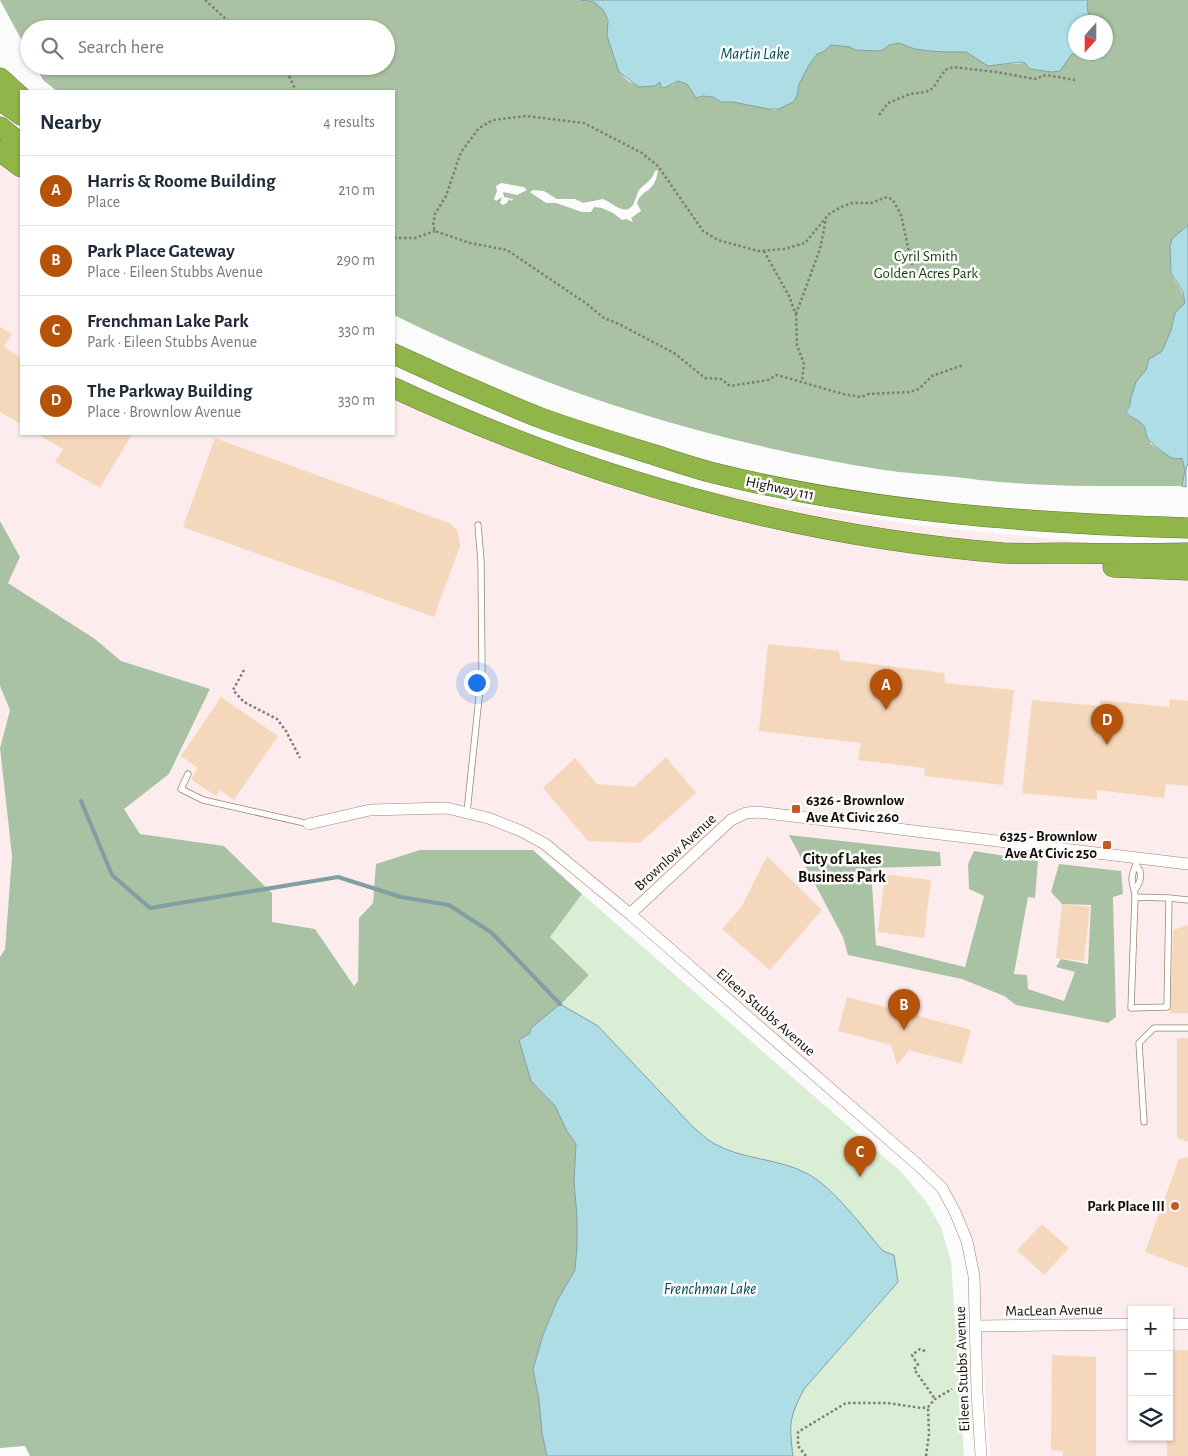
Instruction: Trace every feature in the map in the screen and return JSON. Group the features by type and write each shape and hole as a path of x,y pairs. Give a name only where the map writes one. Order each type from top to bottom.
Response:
{"highway":[{"path":"0,78 20,96"},
{"path":"0,100 20,114"},
{"path":"0,127 20,143"},
{"path":"0,151 20,166"},
{"name":"Highway 111","path":"395,354 468,388 539,417 618,444 717,474 808,494 883,506 975,516 1188,528"},
{"name":"Highway 111","path":"395,388 451,415 570,460 673,492 816,528 890,541 1005,553 1145,554 1188,552"},
{"path":"1150,527 1188,524"},
{"path":"1005,553 1097,566 1188,570"}],"street":[{"name":"Eileen Stubbs Avenue","path":"309,824 370,810 447,808 488,818 521,831 544,844 630,914 942,1188 955,1212 967,1241 974,1276 977,1392 981,1456"},
{"name":"Brownlow Avenue","path":"630,914 720,828 746,813 768,813 1137,862 1188,864"},
{"name":"MacLean Avenue","path":"976,1326 1128,1324"},
{"path":"1173,1324 1188,1324"}],"lane":[{"path":"467,812 482,669 481,561 478,525"},
{"path":"188,774 181,790 203,800 309,824"},
{"path":"1137,862 1133,870 1132,882 1135,893 1131,1008 1168,1007 1169,898"},
{"path":"1135,893 1188,900"},
{"path":"1144,1122 1139,1043 1154,1028 1188,1028"}],"path":[{"path":"205,0 227,20"},
{"path":"879,115 888,103 910,94 926,92 933,88 945,70 953,67 1035,79 1046,75 1075,80"},
{"path":"288,75 296,90"},
{"path":"435,231 433,225 436,214 446,196 461,152 480,128 493,120 526,116 584,123 642,153 658,166 703,230 718,240 758,251 784,249 805,243 826,218 841,206 852,203 871,203 887,198 893,200 901,215 912,266"},
{"path":"796,315 820,249 826,218"},
{"path":"395,238 415,238 435,231 470,243 507,250 587,304 604,318 674,353 704,378 721,379 730,386 768,380 777,375 843,394 861,397 869,394 910,392 919,389 932,376 963,365"},
{"path":"764,251 789,296 796,315 797,345 804,364 802,381"},
{"path":"244,670 233,690 244,702 277,719 286,731 300,758"},
{"path":"925,1351 920,1349 912,1355 918,1364 914,1369 935,1399"},
{"path":"806,1456 798,1446 798,1432 846,1403 888,1403 921,1408 928,1407 935,1399 952,1388"},
{"path":"926,1456 929,1434 928,1407"}],"shaded area":[{"path":"0,119 20,134 20,435 395,435 395,375 421,389 640,478 915,525 1151,549 1188,548 1188,1456 990,1456 978,1287 947,1188 927,1165 599,883 533,850 373,903 359,918 358,981 354,986 315,929 272,922 272,893 224,846 140,834 123,809 169,774 210,689 121,661 95,639 8,583 20,557 0,521","holes":["790,835 940,852 941,866 871,868 876,945 966,967 984,895 1038,861 1035,898 1028,897 1014,974 1027,989 1064,1001 1075,972 1056,967 1061,959 1088,964 1091,904 1062,904 1113,897 1116,1017 1107,1023 1016,1005 1004,996 962,979 848,955 844,937"]},
{"path":"0,686 10,710 0,748"},
{"path":"0,748 12,856 5,949 0,957"}],"green space":[{"name":"Cyril Smith Golden Acres Park","path":"0,0 581,0 593,2 604,11 608,25 607,34 616,64 621,74 630,82 636,85 649,86 660,82 672,85 678,81 687,84 698,98 703,96 713,97 721,102 733,102 775,110 797,96 799,84 809,65 817,54 823,52 831,45 850,47 855,50 879,51 889,45 901,43 915,49 930,51 969,52 985,64 1025,63 1037,70 1060,71 1068,58 1068,60 1113,60 1113,15 1089,15 1087,10 1088,0 1188,0 1188,225 1172,239 1170,262 1172,275 1182,292 1185,303 1173,320 1171,330 1161,352 1148,362 1146,370 1136,382 1130,406 1126,410 1128,415 1145,427 1151,444 1171,457 1182,458 1185,470 1182,486 1098,486 997,482 884,470 820,459 757,445 694,429 572,391 452,343 395,315 395,90 56,90 43,80 40,75 395,75 395,20 20,20 20,37","holes":["658,170 654,183 639,198 637,203 641,211 631,218 633,222 626,219 622,220 602,208 594,207 591,212 582,212 556,203 546,203 530,192 533,190 544,191 557,199 575,199 583,203 603,199 619,208 627,209 634,203 639,190","501,183 524,187 527,190 517,195 503,192 504,197 513,199 512,201 509,199 503,205 500,203 502,197 496,201 494,199 497,191 496,186"]},
{"path":"0,521 20,557 8,583 95,639 121,661 210,689 169,774 124,809 140,834 224,846 272,893 272,922 315,929 354,986 358,981 359,918 373,903 376,864 420,850 533,850 582,894 550,937 589,975 563,1002 531,1028 530,1033 519,1040 531,1081 555,1106 567,1131 576,1144 574,1181 577,1246 575,1270 557,1301 543,1335 533,1369 547,1456 30,1456 25,1446 0,1448 0,957 5,949 12,856 0,748 10,710 0,686"},
{"path":"789,835 940,852 941,866 871,868 876,945 965,967 984,896 969,889 968,864 974,851 1038,861 1035,898 1028,897 1014,974 1027,975 1028,989 1064,1001 1075,972 1056,967 1061,959 1088,964 1091,905 1062,904 1051,892 1059,864 1121,871 1123,894 1113,897 1116,1017 1108,1023 1016,1005 1004,996 962,979 848,955 843,937"},
{"path":"582,894 900,1171 925,1200 941,1227 951,1261 964,1456 793,1456 791,1421 795,1407 804,1389 898,1282 883,1251 821,1182 794,1168 732,1151 713,1143 695,1129 598,1026 560,1004 589,975 550,937"}],"water":[{"name":"Martin Lake","path":"581,0 1088,0 1087,7 1090,15 1068,15 1068,60 1060,71 1052,72 1030,69 1025,63 1021,62 988,66 966,52 915,49 899,43 889,45 879,51 855,50 850,47 831,45 823,52 817,54 809,65 799,84 797,96 793,102 779,109 768,109 733,102 721,102 713,97 703,96 696,98 687,84 678,81 664,88 661,87 660,82 655,86 639,87 619,72 607,36 608,20 603,10 594,2"},
{"path":"1188,225 1188,463 1186,487 1182,486 1185,470 1182,458 1172,458 1155,446 1147,437 1143,425 1126,411 1130,406 1136,382 1146,370 1149,359 1161,352 1171,330 1175,313 1185,303 1183,292 1171,273 1170,246 1172,239"},
{"name":"Frenchman Lake","path":"560,1004 598,1026 695,1129 708,1140 736,1153 797,1169 818,1180 837,1198 883,1251 894,1255 898,1282 804,1389 795,1407 791,1421 793,1456 547,1456 533,1369 543,1335 557,1301 575,1270 577,1246 574,1181 576,1144 567,1131 555,1106 531,1081 519,1040 530,1033 531,1028"}],"building":[{"path":"0,327 12,334 4,347 20,357 20,423 0,412"},
{"path":"39,435 131,435 100,488 55,462 63,449"},
{"path":"215,438 449,523 454,527 458,532 460,546 434,617 183,527"},
{"path":"768,644 839,651 840,660 944,673 945,683 1014,690 1003,785 924,776 925,768 858,760 861,743 759,731"},
{"path":"221,697 278,736 234,800 220,790 216,796 191,779 198,768 181,756"},
{"path":"1170,699 1188,701 1188,786 1166,784 1164,798 1097,790 1097,800 1022,793 1032,700 1100,706 1100,700 1169,707"},
{"path":"666,757 696,793 640,843 588,841 543,788 575,758 597,784 634,787"},
{"path":"767,856 822,910 770,970 722,929 742,906"},
{"path":"885,874 931,880 924,938 878,932"},
{"path":"1062,904 1090,907 1084,961 1056,958"},
{"path":"1188,925 1188,1013 1170,1013 1173,930"},
{"path":"847,997 971,1030 962,1064 909,1050 897,1065 891,1045 838,1031"},
{"path":"1177,1038 1188,1038 1188,1142 1177,1138"},
{"name":"Park Place III","path":"1188,1157 1188,1268 1145,1252 1179,1159"},
{"path":"1042,1224 1069,1248 1044,1275 1017,1250"},
{"path":"1173,1350 1188,1350 1188,1456 1167,1456 1167,1441 1173,1441"},
{"path":"1052,1355 1096,1357 1096,1456 1063,1456 1063,1451 1051,1450"}],"waterway":[{"path":"81,801 112,875 150,908 338,877 401,897 449,905 492,933 560,1004"}],"place":[{"name":"Harris & Roome Building","path":"886,710"},
{"name":"The Parkway Building","path":"1107,745"},
{"name":"6326 - Brownlow Ave At Civic 260","path":"796,809"},
{"name":"6325 - Brownlow Ave At Civic 250","path":"1107,845"},
{"name":"Park Place Gateway","path":"904,1030"},
{"name":"Frenchman Lake Park","path":"860,1177"},
{"name":"Park Place III","path":"1175,1206"}],"district":[{"name":"City of Lakes Business Park","path":"842,867"}]}
